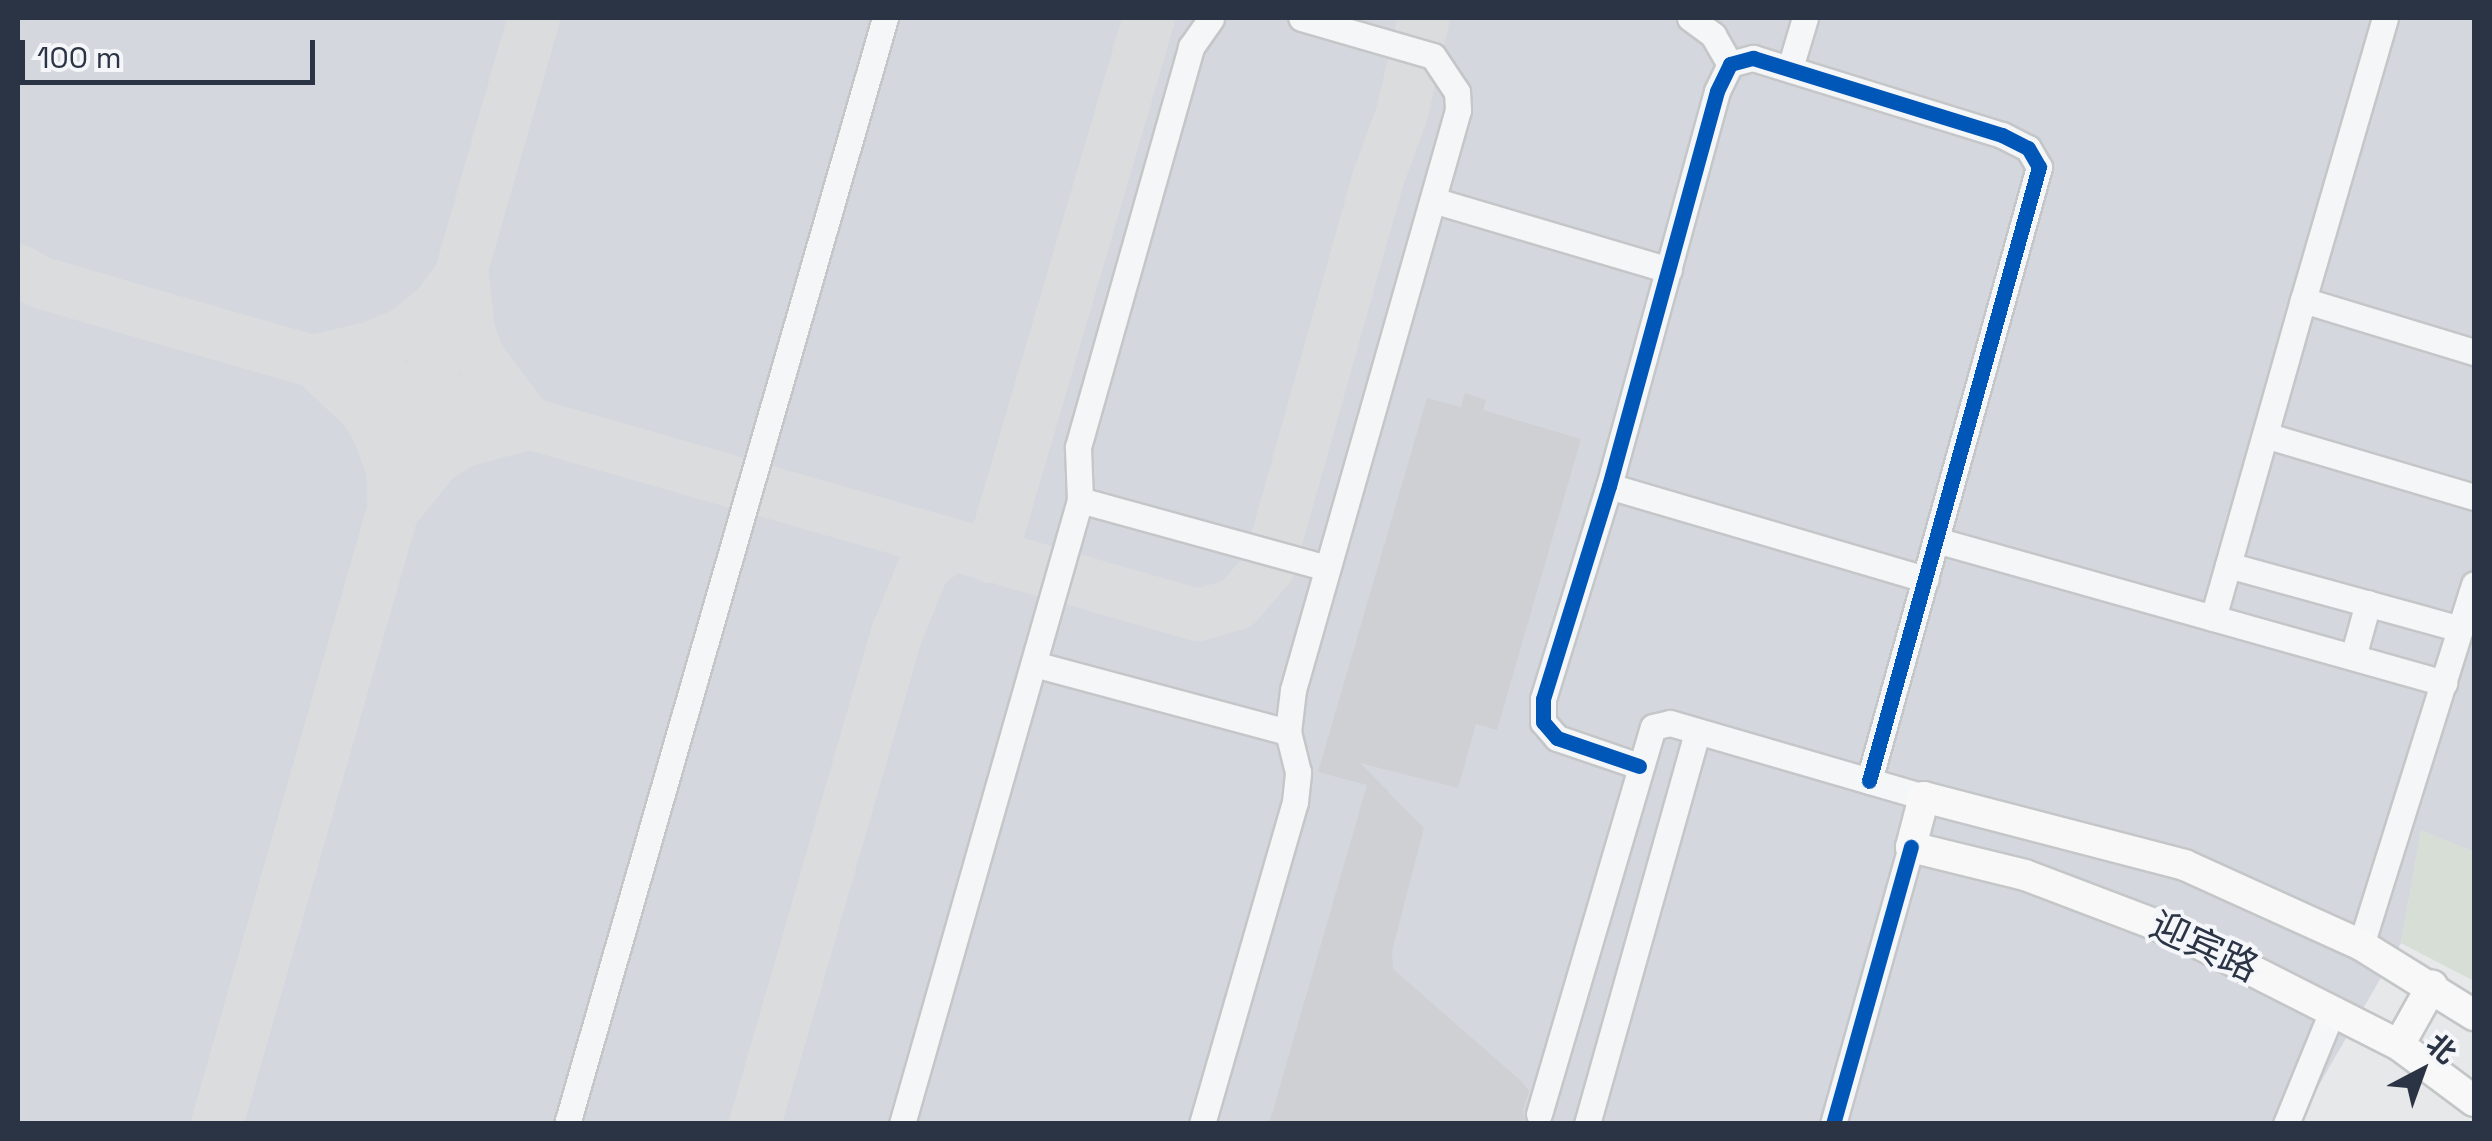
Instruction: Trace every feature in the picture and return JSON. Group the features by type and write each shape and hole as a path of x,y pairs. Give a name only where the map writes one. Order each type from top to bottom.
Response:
{"main road":[{"name":"迎宾路","path":"1924,797 2185,865 2361,945 2474,1015"},
{"path":"1910,847 1924,797"},
{"name":"迎宾路","path":"1910,847 2026,876 2109,904 2399,1045 2474,1100"},
{"path":"2399,1045 2432,986"}],"street":[{"path":"567,1124 885,18"},
{"path":"902,1124 1080,500 1078,447 1192,47 1211,18"},
{"path":"1202,1124 1295,802 1298,772 1288,732 1293,690 1458,110 1457,92 1449,74 1433,56 1300,18"},
{"path":"1690,18 1714,35 1730,64"},
{"path":"1790,68 1804,18"},
{"path":"2213,618 2384,18"},
{"path":"1639,766 1557,738 1543,722 1542,712 1670,270 1717,91 1730,64 1752,58 2002,134 2028,148 2038,161 2035,192 1869,782"},
{"path":"1433,200 1670,270"},
{"path":"2303,300 2474,352"},
{"path":"2264,435 2474,497"},
{"path":"1609,486 1926,579"},
{"path":"1080,500 1328,568"},
{"path":"1936,540 2444,683"},
{"path":"2228,565 2460,628"},
{"path":"2361,945 2474,584"},
{"path":"2354,658 2368,603"},
{"path":"1034,664 1288,732"},
{"path":"1539,1114 1649,732 1658,724 1670,722 1924,797"},
{"path":"1587,1124 1697,732"},
{"path":"1833,1124 1910,847"},
{"path":"2286,1124 2333,1010"}],"shaded area":[{"path":"18,18 2474,18 2474,852 2421,831 2401,943 2297,1123 18,1123"},
{"path":"2421,830 2474,852 2474,981 2401,943"}],"building":[{"path":"1465,393 1486,400 1483,410 1581,439 1497,730 1476,724 1458,788 1360,763 1424,828 1392,951 1393,969 1521,1081 1529,1091 1523,1110 1526,1124 1269,1124 1367,785 1318,772 1427,398 1461,407"}],"taxiway":[{"path":"217,1124 534,18"},
{"path":"991,557 1149,18"},
{"path":"18,270 39,282 162,318 1198,615 1237,604 1269,567 1379,176 1402,113 1424,18"},
{"path":"313,361 372,347 407,332 437,307 463,272 468,327 478,356 528,424 464,441 436,458 401,501"},
{"path":"320,367 366,410 380,436 392,469 393,504"},
{"path":"755,1124 896,636 923,569 950,545"}],"cycle path":[{"path":"1639,766 1557,738 1543,722 1543,699 1609,486 1717,91 1730,64 1753,58 2002,135 2028,148 2039,167 1869,781"},
{"path":"1833,1124 1911,847"}]}
